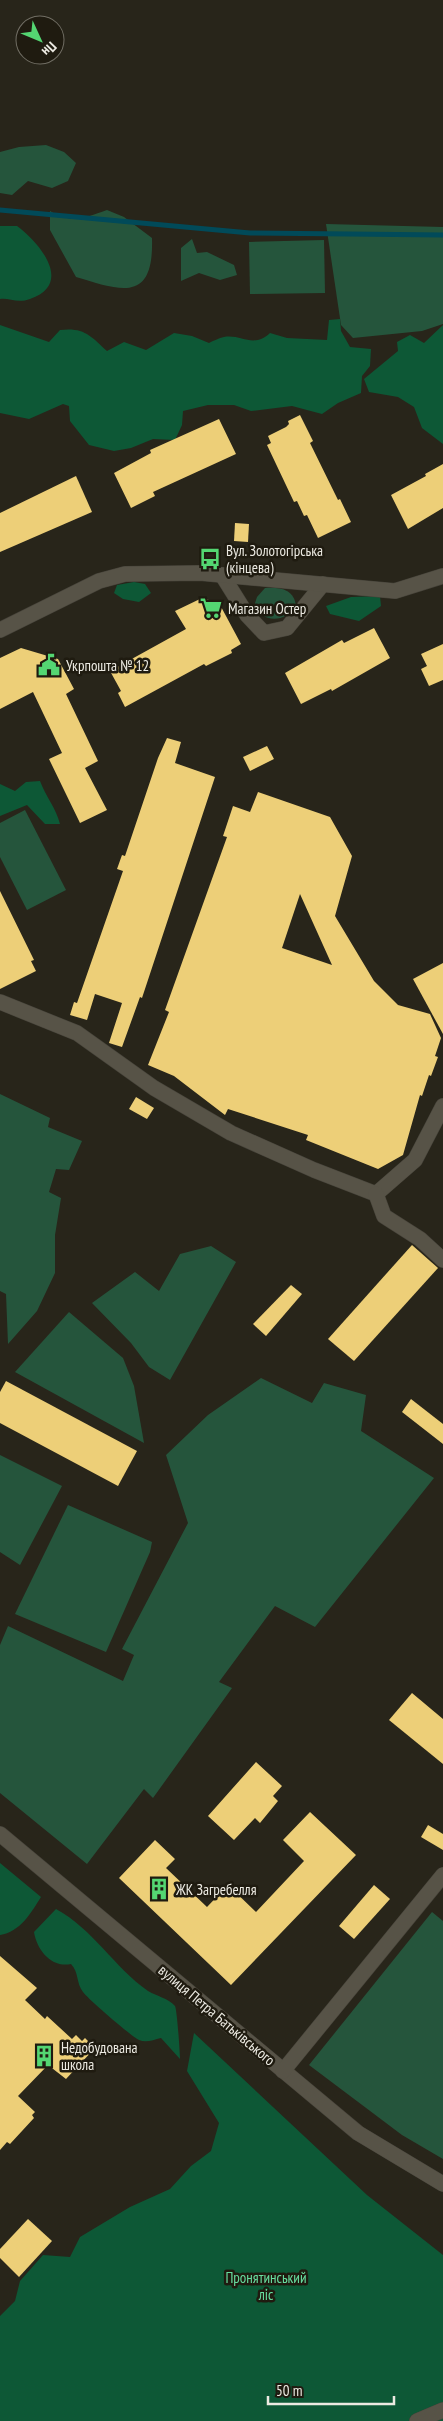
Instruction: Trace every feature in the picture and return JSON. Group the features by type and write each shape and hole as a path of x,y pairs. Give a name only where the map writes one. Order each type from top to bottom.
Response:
{"street":[{"path":"0,630 99,581 125,574 222,575 395,591 443,576"},
{"path":"222,575 247,615 264,633 287,628 323,584"},
{"path":"0,1002 77,1033 154,1088 231,1133 314,1170 376,1194 384,1216 420,1239 443,1260"},
{"path":"376,1194 415,1160 443,1106"},
{"name":"вулиця Петра Батьківського","path":"0,1834 358,2133 443,2184"},
{"path":"283,2071 443,1874"},
{"path":"417,2421 443,2410"}],"green space":[{"path":"46,145 64,152 76,163 68,181 52,188 28,181 12,195 0,193 0,152 19,147"},
{"path":"107,210 124,217 152,238 151,259 147,273 141,283 132,287 108,286 76,277 50,230 50,211 72,219"},
{"path":"326,224 443,227 443,324 422,331 353,338 341,325"},
{"path":"0,226 17,226 35,242 49,263 50,284 43,292 30,299 17,301 0,299"},
{"path":"192,239 197,253 207,252 234,265 237,275 220,280 199,273 181,281 181,248"},
{"path":"324,240 325,293 250,294 249,242"},
{"path":"340,319 341,331 350,347 371,349 370,366 362,376 361,393 338,403 322,414 292,406 251,411 234,405 208,405 183,411 182,425 175,440 153,439 131,448 114,451 89,445 70,421 69,406 63,404 29,419 0,413 0,325 49,342 60,330 81,331 107,351 124,342 146,350 174,333 192,336 209,343 224,337 253,341 264,338 270,333 287,338 327,340 329,320"},
{"path":"443,325 443,444 422,428 414,407 398,397 369,392 364,379 398,351 397,342 410,335 424,343"},
{"path":"134,582 145,584 151,593 139,602 123,599 114,593 117,585"},
{"path":"265,588 285,590 295,600 296,606 292,611 280,618 268,618 262,615 255,603 257,597"},
{"path":"380,596 381,606 359,621 330,614 326,606 351,597"},
{"path":"40,781 60,824 45,824 27,805 0,816 0,784 15,791 26,782"},
{"path":"25,810 66,890 27,910 0,857 0,823"},
{"path":"0,1094 50,1118 48,1127 82,1141 69,1170 56,1169 49,1192 61,1198 55,1235 55,1273 37,1311 8,1344 6,1294 0,1291"},
{"path":"211,1246 236,1262 170,1380 149,1367 131,1343 92,1303 135,1272 159,1291 180,1254"},
{"path":"69,1312 123,1358 134,1386 144,1443 15,1372"},
{"path":"261,1378 312,1403 324,1383 366,1395 361,1431 434,1478 315,1627 275,1606 219,1682 232,1688 153,1798 144,1789 87,1864 0,1793 0,1645 8,1626 123,1681 134,1655 122,1649 188,1523 166,1455 208,1415"},
{"path":"0,1455 62,1486 20,1565 0,1552"},
{"path":"68,1505 152,1542 150,1552 106,1652 15,1614"},
{"path":"0,1863 41,1897 19,1926 0,1935"},
{"path":"56,1909 81,1927 124,1971 148,1991 175,2006 180,2059 161,2038 142,2041 128,2032 83,1992 74,1967 71,1964 64,1965 46,1957 38,1946 34,1932"},
{"path":"432,1912 443,1921 443,2159 402,2135 309,2065"},
{"name":"Пронятинський ліс","path":"194,2033 367,2195 443,2255 443,2421 0,2421 0,2316 15,2301 20,2281 43,2255 70,2257 80,2237 130,2207 170,2189 191,2166 211,2151 219,2123 187,2071"}],"building":[{"path":"300,415 313,441 310,443 351,522 318,538 307,515 304,516 297,501 294,502 267,445 271,443 268,436 286,427 289,424 288,421"},
{"path":"219,419 236,454 153,492 155,496 131,508 114,473 151,453 150,450"},
{"path":"443,464 443,508 408,529 391,495 426,476 425,474"},
{"path":"76,476 92,512 0,552 0,513"},
{"path":"235,523 249,524 248,542 234,541"},
{"path":"202,598 219,603 241,644 231,650 232,653 206,666 204,664 125,707 118,693 121,691 110,671 186,629 175,611"},
{"path":"374,628 390,658 332,691 331,689 301,704 285,673 342,640 344,643"},
{"path":"443,644 443,680 429,686 421,669 427,666 421,654"},
{"path":"21,648 58,659 74,689 66,694 98,761 85,768 107,810 80,823 49,759 62,753 33,692 0,709 0,658"},
{"path":"167,738 181,742 175,763 215,777 142,998 140,997 122,1047 109,1043 122,1003 95,994 87,1020 70,1015 74,1002 77,1003 123,871 117,869 122,855 125,856 158,758"},
{"path":"267,746 274,759 250,771 243,757"},
{"path":"258,792 330,817 352,856 335,916 374,981 398,1005 430,1014 441,1038 435,1056 438,1057 422,1096 420,1095 403,1155 378,1169 306,1140 308,1135 228,1109 225,1115 174,1076 148,1065 169,1012 165,1010 227,837 223,836 233,806 250,812","holes":["300,894 332,965 282,948"]},
{"path":"0,891 34,960 31,961 36,971 0,989"},
{"path":"443,963 443,1034 413,979"},
{"path":"136,1097 154,1108 147,1119 129,1109"},
{"path":"412,1245 438,1268 354,1361 328,1339"},
{"path":"291,1285 302,1294 266,1336 253,1324"},
{"path":"6,1381 137,1451 118,1486 0,1423 0,1392"},
{"path":"411,1399 443,1424 443,1444 402,1412"},
{"path":"412,1693 443,1719 443,1764 389,1720"},
{"path":"256,1762 282,1786 273,1796 278,1801 260,1823 255,1818 234,1840 208,1816"},
{"name":"ЖК Загребелля","path":"310,1812 356,1855 231,1985 119,1878 155,1840 175,1859 166,1868 207,1907 228,1885 256,1912 304,1861 283,1840"},
{"path":"428,1825 443,1834 443,1850 421,1837"},
{"path":"374,1885 390,1899 354,1939 339,1926"},
{"name":"Недобудована школа","path":"0,1956 37,1988 25,2000 45,2019 47,2016 72,2039 76,2035 82,2041 85,2038 95,2048 66,2079 48,2065 18,2096 35,2112 32,2115 34,2118 10,2144 7,2142 0,2150"},
{"path":"28,2219 52,2241 19,2277 0,2258 0,2249"}],"waterway":[{"path":"0,210 250,233 443,235"}],"place":[{"name":"Вул. Золотогірська (кінцева)","path":"210,559"},
{"name":"Магазин Остер","path":"211,608"},
{"name":"Укрпошта № 12","path":"49,665"},
{"name":"ЖК Загребелля","path":"159,1889"},
{"name":"Недобудована школа","path":"44,2056"}]}
